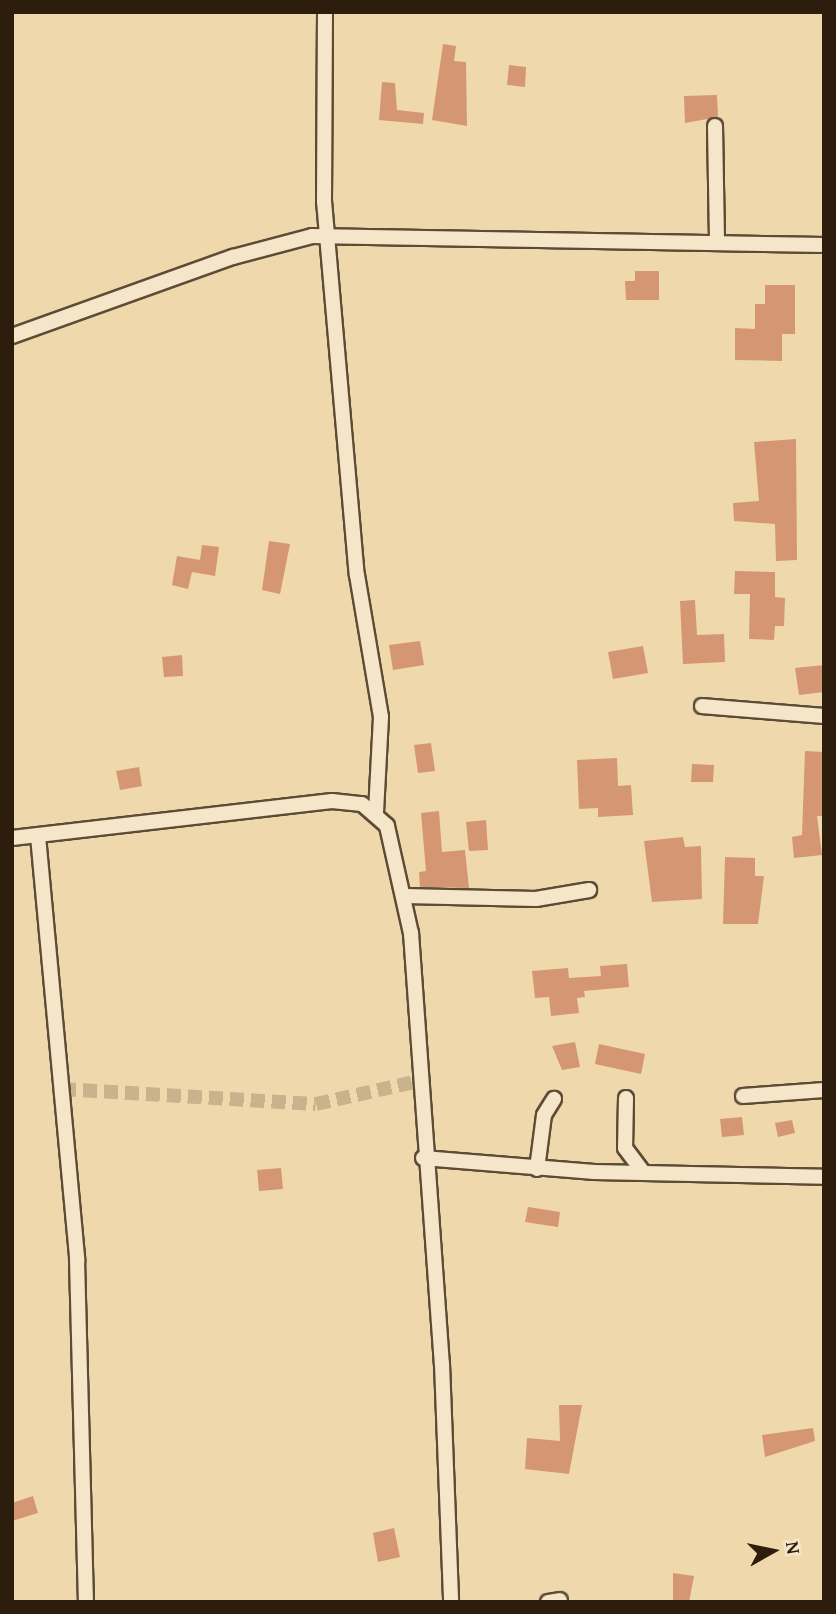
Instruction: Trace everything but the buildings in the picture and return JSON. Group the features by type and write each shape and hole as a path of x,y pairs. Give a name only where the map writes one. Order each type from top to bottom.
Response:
{"street":[{"path":"325,12 327,238 356,575 381,717 376,812"},
{"path":"715,127 718,239"},
{"path":"12,336 283,241 327,238 718,239 824,245"},
{"path":"702,706 824,716"},
{"path":"12,838 312,802 348,801 376,812 387,826 405,896 423,1158 442,1364 451,1602"},
{"path":"38,836 77,1260 86,1602"},
{"path":"405,896 536,899 589,890"},
{"path":"743,1096 824,1090"},
{"path":"626,1098 625,1148 643,1173"},
{"path":"537,1169 544,1115 554,1099"},
{"path":"423,1158 537,1169 824,1177"}],"tunnel":[{"path":"62,1089 316,1104 419,1081"}]}
